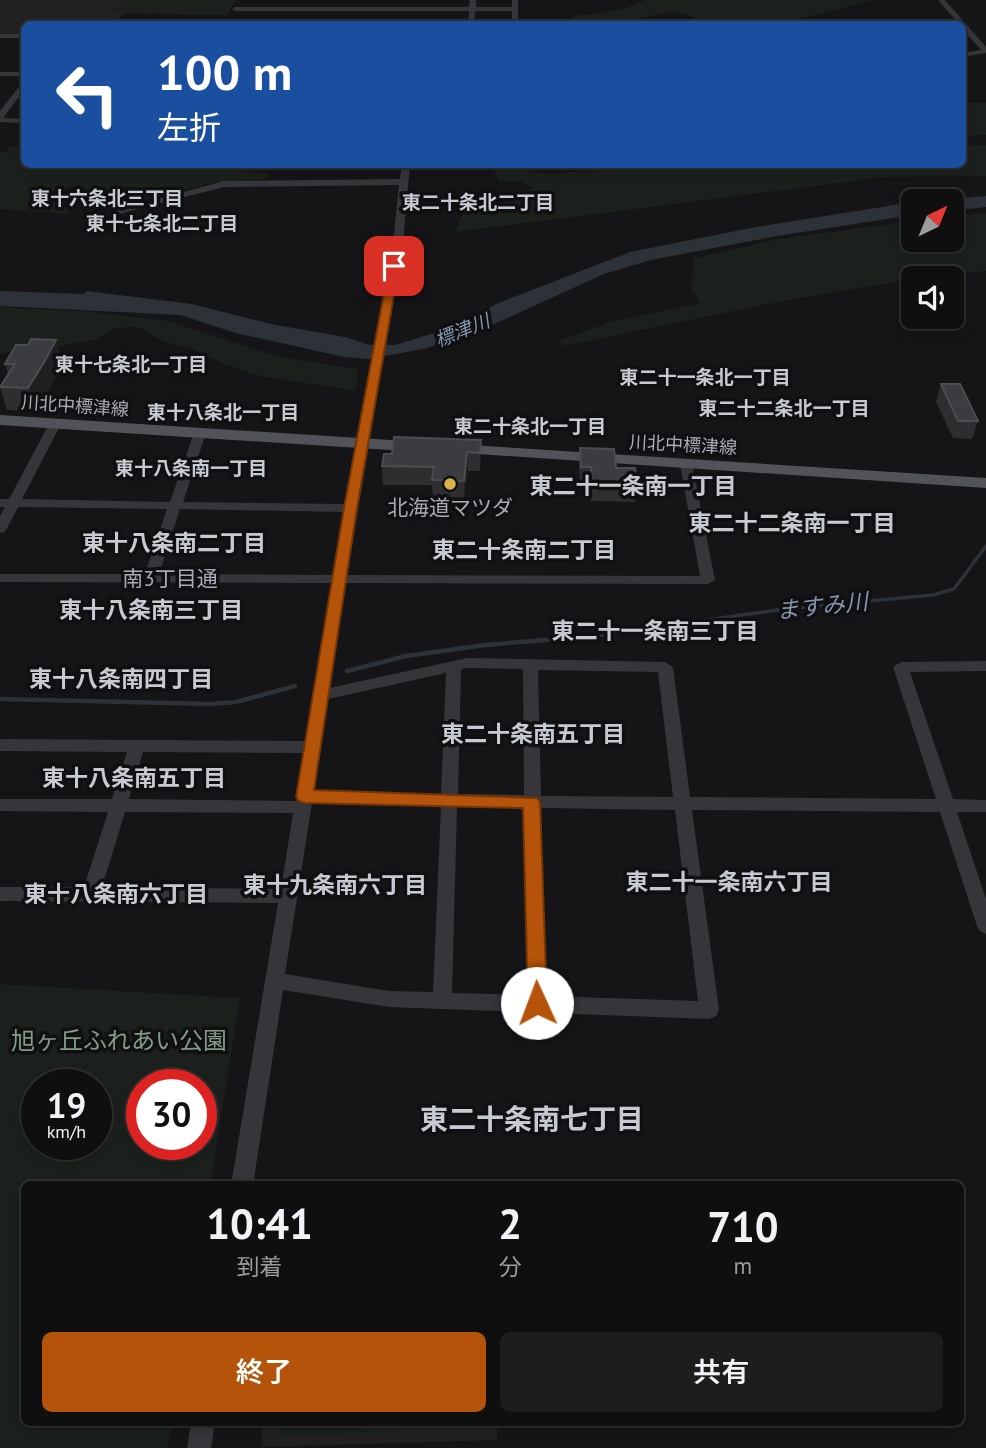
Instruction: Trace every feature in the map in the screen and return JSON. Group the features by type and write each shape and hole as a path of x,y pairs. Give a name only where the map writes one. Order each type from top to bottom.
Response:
{"main road":[{"name":"川北中標津線","path":"0,420 986,483"}],"street":[{"path":"231,17 240,0"},
{"path":"431,12 433,0"},
{"path":"471,21 473,0"},
{"path":"515,0 515,21"},
{"path":"941,0 960,21"},
{"path":"235,9 431,12 515,9"},
{"path":"966,28 986,51"},
{"path":"0,36 21,36"},
{"path":"966,54 986,51"},
{"path":"0,74 21,75"},
{"path":"21,90 0,118 21,121"},
{"path":"243,1181 351,508 398,243 406,168"},
{"path":"115,212 224,184 404,183"},
{"path":"0,529 6,503 55,424"},
{"path":"150,579 200,433"},
{"name":"南3丁目通","path":"0,578 708,580 687,464"},
{"path":"6,503 351,508"},
{"path":"530,664 537,1003"},
{"path":"275,980 389,999 709,1010 664,667 454,665 321,695"},
{"path":"442,999 454,665"},
{"path":"986,666 901,667 986,926"},
{"path":"0,745 313,747"},
{"path":"90,896 137,746"},
{"path":"0,805 448,800 986,806"},
{"path":"0,894 289,896"},
{"path":"199,1448 203,1426"}],"shaded area":[{"path":"0,0 236,0 227,15 124,13 117,21 21,21 21,34 0,34"},
{"path":"263,1426 497,1426 497,1440 261,1447"}],"green space":[{"path":"122,0 235,0 225,14 111,12"},
{"path":"646,0 873,0 792,21 699,21 682,13 672,12 634,21 568,21 578,15 625,8"},
{"path":"966,103 986,103 986,135 966,136"},
{"path":"986,145 986,176 884,177 455,232 464,210 498,209 504,201 534,188 522,182 499,181 492,168 529,168 548,174 611,168 966,168 966,146"},
{"path":"11,146 21,146 21,168 229,168 269,174 265,179 215,182 109,209 95,195 77,185 52,192 72,214 0,209 0,152 4,153"},
{"path":"986,213 986,271 964,273 964,266 901,266 901,282 827,293 564,346 559,341 610,322 701,303 691,289 694,258 778,239 901,223 901,252 964,252 964,215"},
{"path":"0,307 93,312 169,321 279,357 358,369 356,391 260,376 224,364 194,349 165,342 137,327 114,328 97,339 0,354"},
{"name":"旭ヶ丘ふれあい公園","path":"0,984 240,998 217,1141 217,1069 126,1069 126,1160 214,1160 211,1181 21,1181 21,1426 171,1426 167,1448 0,1448"},
{"path":"280,1426 415,1426 415,1430 278,1435"}],"water":[{"path":"986,196 986,207 964,210 964,198"},
{"name":"標津川","path":"901,204 901,217 777,236 651,260 604,274 468,336 423,349 369,359 344,357 236,333 180,315 0,306 0,291 83,294 87,291 192,304 271,324 345,337 369,345 395,345 451,328 496,304 630,252 756,227"}],"building":[{"path":"31,339 56,340 28,388 0,387 15,364 5,364 16,345 28,345"},
{"path":"941,384 960,384 978,421 958,421"},
{"path":"394,437 481,440 480,453 467,452 464,481 432,480 434,467 382,466 384,454 392,454"},
{"path":"580,448 614,449 616,468 635,468 637,484 592,483 591,467 581,467"}],"waterway":[{"name":"ますみ川","path":"582,638 784,609 933,595 954,589 986,546"},
{"name":"ますみ川","path":"347,671 406,656 485,645 594,636"},
{"name":"ますみ川","path":"0,699 210,704 236,702 295,686"}],"place":[{"name":"北海道マツダ","path":"450,484"}],"district":[{"name":"東十六条北三丁目","path":"107,198"},
{"name":"東二十条北二丁目","path":"478,202"},
{"name":"東十七条北二丁目","path":"162,223"},
{"name":"東十七条北一丁目","path":"131,364"},
{"name":"東二十一条北一丁目","path":"705,377"},
{"name":"東二十二条北一丁目","path":"784,408"},
{"name":"東十八条北一丁目","path":"223,412"},
{"name":"東二十条北一丁目","path":"530,426"},
{"name":"東十八条南一丁目","path":"191,468"},
{"name":"東二十一条南一丁目","path":"633,486"},
{"name":"東二十二条南一丁目","path":"792,523"},
{"name":"東十八条南二丁目","path":"174,543"},
{"name":"東二十条南二丁目","path":"524,550"},
{"name":"東十八条南三丁目","path":"151,610"},
{"name":"東二十一条南三丁目","path":"655,631"},
{"name":"東十八条南四丁目","path":"121,679"},
{"name":"東二十条南五丁目","path":"533,734"},
{"name":"東十八条南五丁目","path":"134,778"},
{"name":"東二十一条南六丁目","path":"729,882"},
{"name":"東十九条南六丁目","path":"335,885"},
{"name":"東十八条南六丁目","path":"116,894"},
{"name":"東二十条南七丁目","path":"532,1119"}],"route":[{"path":"394,266 351,508 305,797 531,802 537,1003"}]}
